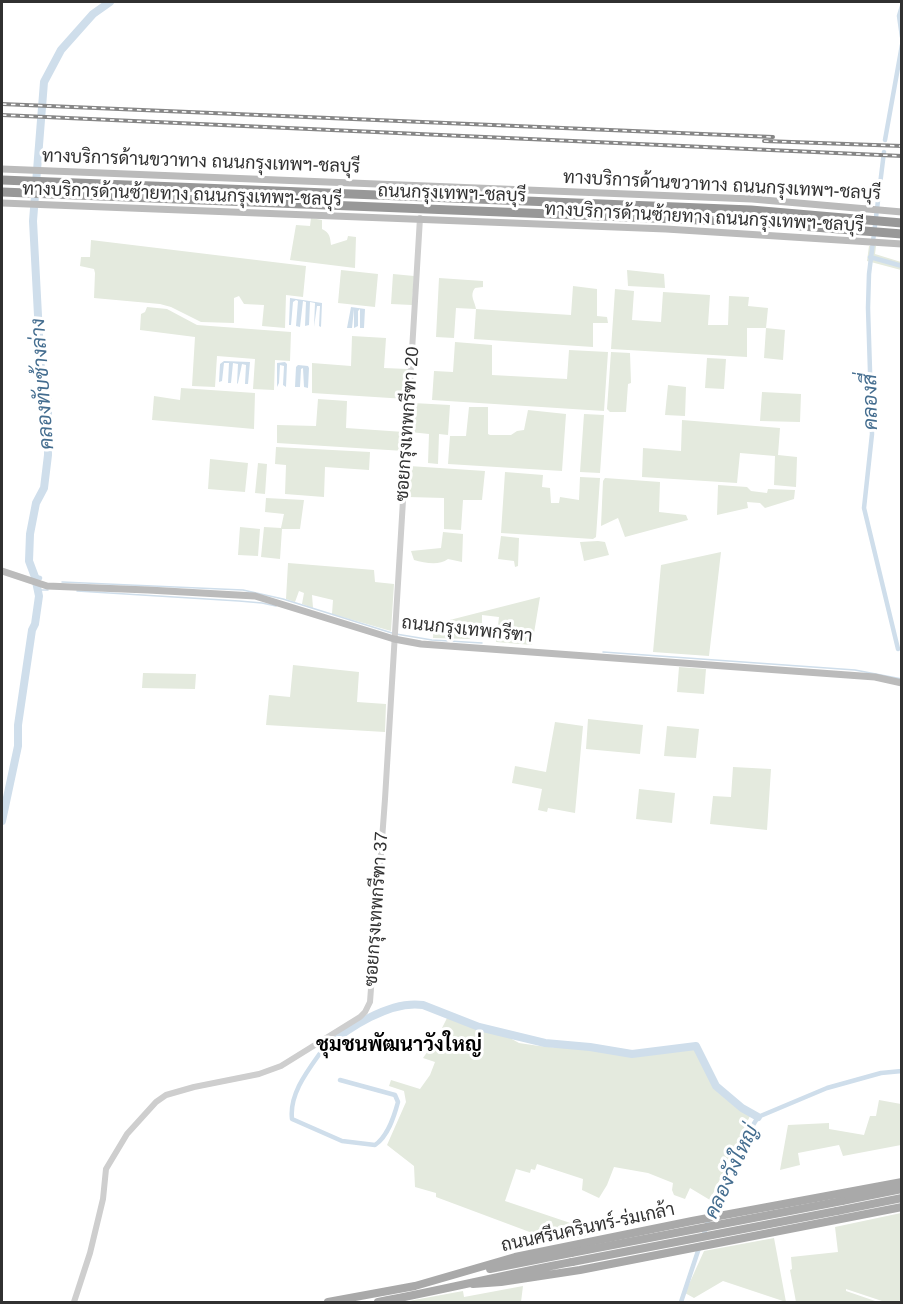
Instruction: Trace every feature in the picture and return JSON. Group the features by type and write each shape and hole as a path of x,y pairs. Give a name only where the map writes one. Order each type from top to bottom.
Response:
{"highway":[{"name":"ถนนกรุงเทพฯ-ชลบุรี","path":"2,180 740,209 902,223"},
{"name":"ถนนกรุงเทพฯ-ชลบุรี","path":"2,192 751,222 884,238 902,234"}],"main road":[{"name":"ทางบริการด้านขวาทาง ถนนกรุงเทพฯ-ชลบุรี","path":"2,169 720,198 902,212"},
{"name":"ทางบริการด้านซ้ายทาง ถนนกรุงเทพฯ-ชลบุรี","path":"2,203 865,236"},
{"name":"ทางบริการด้านซ้ายทาง ถนนกรุงเทพฯ-ชลบุรี","path":"884,238 902,244"},
{"name":"ถนนกรุงเทพกรีฑา","path":"2,571 43,586 247,595 433,645 875,677 902,683"},
{"name":"ถนนศรีนครินทร์-ร่มเกล้า","path":"328,1302 415,1286 515,1257 727,1214 902,1182"},
{"name":"ถนนศรีนครินทร์-ร่มเกล้า","path":"459,1274 902,1189"},
{"name":"ถนนศรีนครินทร์-ร่มเกล้า","path":"378,1302 902,1198"},
{"name":"ถนนศรีนครินทร์-ร่มเกล้า","path":"473,1284 545,1276 902,1207"},
{"path":"748,1210 741,1219 741,1226 744,1230 757,1235"},
{"path":"654,1229 665,1233 666,1247 660,1254"}],"street":[{"name":"ซอยกรุงเทพกรีฑา 20","path":"394,635 420,218"},
{"name":"ซอยกรุงเทพกรีฑา 37","path":"74,1302 90,1253 103,1199 106,1169 127,1134 156,1102 166,1095 259,1074 281,1066 360,1017 370,1002 394,635"}],"shaded area":[{"path":"311,218 322,220 322,229 329,235 331,245 347,240 348,236 356,237 355,268 290,260 296,225 310,226"},
{"path":"91,240 306,266 303,297 286,295 285,328 262,326 264,305 244,304 239,296 234,298 234,323 201,322 160,304 94,298 94,269 80,266 81,257 90,257"},
{"path":"869,246 876,246 875,254 901,262 901,270 867,261"},
{"path":"341,270 378,274 375,307 338,303"},
{"path":"627,270 664,274 665,288 628,286"},
{"path":"393,274 414,276 412,305 391,304"},
{"path":"439,278 483,281 483,287 475,288 472,294 476,309 456,308 454,338 436,337"},
{"path":"573,286 597,289 597,316 607,317 608,323 593,323 593,347 474,339 476,309 571,315"},
{"path":"615,289 634,291 632,320 661,322 663,292 710,295 708,325 728,325 729,296 749,297 748,306 768,308 766,328 747,328 747,357 611,349"},
{"path":"147,307 167,309 197,325 291,332 290,361 275,360 274,390 253,389 255,359 217,356 215,387 192,386 195,337 140,330 141,314"},
{"path":"766,328 785,330 783,360 764,358"},
{"path":"352,336 386,338 384,368 408,369 406,399 312,393 312,363 351,366"},
{"path":"455,342 492,345 492,375 567,379 569,350 608,352 604,411 432,400 434,371 453,372"},
{"path":"611,352 630,353 631,383 628,384 626,412 610,412 607,409"},
{"path":"707,358 726,359 724,389 705,388"},
{"path":"668,385 686,387 685,416 665,415"},
{"path":"181,388 255,393 254,429 152,420 154,396 180,400"},
{"path":"762,392 801,394 800,422 760,421"},
{"path":"318,399 347,401 346,428 404,432 404,451 277,443 277,425 316,426"},
{"path":"413,403 450,405 448,435 439,434 438,464 428,463 429,434 410,432"},
{"path":"469,407 488,407 488,434 490,435 511,435 524,430 528,410 566,414 562,471 448,464 450,436 466,436"},
{"path":"584,414 604,415 600,473 580,472"},
{"path":"682,420 780,428 778,455 797,457 796,487 774,485 775,456 740,453 737,483 642,477 643,448 681,451"},
{"path":"276,447 370,452 369,470 325,467 324,497 285,494 286,465 275,464"},
{"path":"210,459 248,463 245,492 208,489"},
{"path":"258,463 267,464 265,494 255,493"},
{"path":"409,466 485,471 482,500 463,500 461,530 444,529 444,498 408,497"},
{"path":"505,472 543,475 542,487 550,488 551,503 559,503 560,497 579,500 580,477 600,478 596,537 593,539 501,533"},
{"path":"605,478 660,482 659,512 686,515 688,520 625,537 618,518 601,526"},
{"path":"718,485 747,487 751,491 767,493 768,489 795,490 794,499 765,508 760,503 747,502 748,508 717,515"},
{"path":"266,498 304,500 300,529 282,529 280,559 261,557 264,527 281,528 284,514 265,512"},
{"path":"240,527 260,529 258,556 238,555"},
{"path":"443,532 463,534 462,562 448,559 440,563 414,560 411,551 441,548"},
{"path":"501,536 519,538 518,566 515,567 514,561 498,559"},
{"path":"580,542 605,542 609,555 584,561"},
{"path":"721,552 709,656 653,652 661,565"},
{"path":"288,563 374,570 375,582 394,584 391,631 332,614 333,600 312,595 313,608 302,604 304,593 299,591 295,602 286,599"},
{"path":"540,597 532,645 496,642 499,617 482,615 482,623 472,624 470,639 433,638 434,624"},
{"path":"293,665 359,672 357,702 386,704 385,732 266,725 269,695 290,697"},
{"path":"679,667 706,669 704,694 677,692"},
{"path":"143,673 196,674 195,689 142,688"},
{"path":"588,719 643,725 640,754 586,749"},
{"path":"555,722 583,726 575,813 548,808 547,812 538,810 542,789 512,783 515,766 546,772"},
{"path":"667,726 699,729 696,758 664,756"},
{"path":"733,767 771,769 767,830 710,824 713,796 731,797"},
{"path":"639,789 675,793 672,823 636,819"},
{"path":"447,1018 519,1043 539,1046 573,1047 638,1056 696,1049 715,1089 750,1116 710,1200 690,1188 685,1199 674,1195 673,1183 648,1173 614,1167 599,1198 582,1190 583,1179 537,1164 535,1170 531,1169 530,1173 516,1169 505,1201 600,1233 562,1241 551,1240 436,1197 436,1193 415,1187 414,1166 387,1145 406,1102 404,1091 389,1086 391,1080 420,1089 430,1075 435,1062 423,1058 430,1048 437,1051 441,1043 447,1044 452,1035 442,1028"},
{"path":"879,1100 901,1104 901,1145 843,1156 839,1145 798,1153 800,1165 780,1170 788,1125 829,1123 829,1129 864,1135 870,1116 876,1116"},
{"path":"901,1213 902,1297 899,1302 885,1302 846,1289 846,1291 878,1302 796,1302 790,1270 792,1269 791,1257 838,1252 835,1227"},
{"path":"774,1238 786,1302 723,1281 694,1298 685,1293 704,1251"},
{"path":"523,1286 521,1302 403,1302 463,1291 464,1297"}],"water":[{"path":"290,298 322,303 321,327 319,326 320,306 317,306 314,327 315,303 310,302 309,325 305,326 306,302 303,301 300,327 296,326 298,301 296,300 293,302 291,325 289,325"},
{"path":"351,307 365,309 364,328 360,328 360,309 358,326 354,328 354,309 352,328 347,328"},
{"path":"224,361 250,362 248,384 245,384 246,365 242,364 237,384 238,364 233,363 231,383 228,383 229,363 224,363 222,381 219,382 220,364"},
{"path":"277,363 287,364 286,387 283,385 284,366 280,365 277,387"},
{"path":"298,365 309,368 308,388 304,387 303,368 301,369 300,387 295,387"}],"waterway":[{"name":"คลองทับช้างล่าง","path":"2,821 18,746 18,725 39,596 29,561 30,534 36,503 44,488 48,455 48,402 41,372 33,221 44,82 61,50 93,14 110,2"},
{"name":"คลองสี่","path":"902,6 899,16 902,37"},
{"name":"คลองสี่","path":"885,140 902,45"},
{"name":"คลองสี่","path":"884,152 869,274 872,434 864,508 898,649"},
{"path":"870,257 902,266"},
{"name":"คลองทับช้างล่าง","path":"35,577 40,578"},
{"path":"62,582 243,590 283,599 392,633"},
{"path":"38,590 48,590"},
{"path":"77,591 239,601 276,606"},
{"path":"396,634 432,640 482,643"},
{"path":"603,652 855,670 902,679"},
{"path":"323,1049 370,1017 383,1011 410,1005 423,1005 479,1027 545,1043 632,1054 696,1046 716,1086 742,1108 758,1117"},
{"path":"323,1049 306,1073 297,1091 292,1119 342,1141 375,1145 384,1137 392,1120 398,1102 395,1095 340,1080"},
{"name":"คลองวังใหญ่","path":"703,1237 712,1209 742,1143 758,1117 827,1088 881,1073 902,1071"},
{"name":"คลองวังใหญ่","path":"681,1302 700,1245"}],"railway":[{"path":"2,104 773,137"},
{"path":"2,115 902,156"},
{"path":"764,141 902,146"}],"district":[{"name":"ชุมชนพัฒนาวังใหญ่","path":"399,1045"}]}
